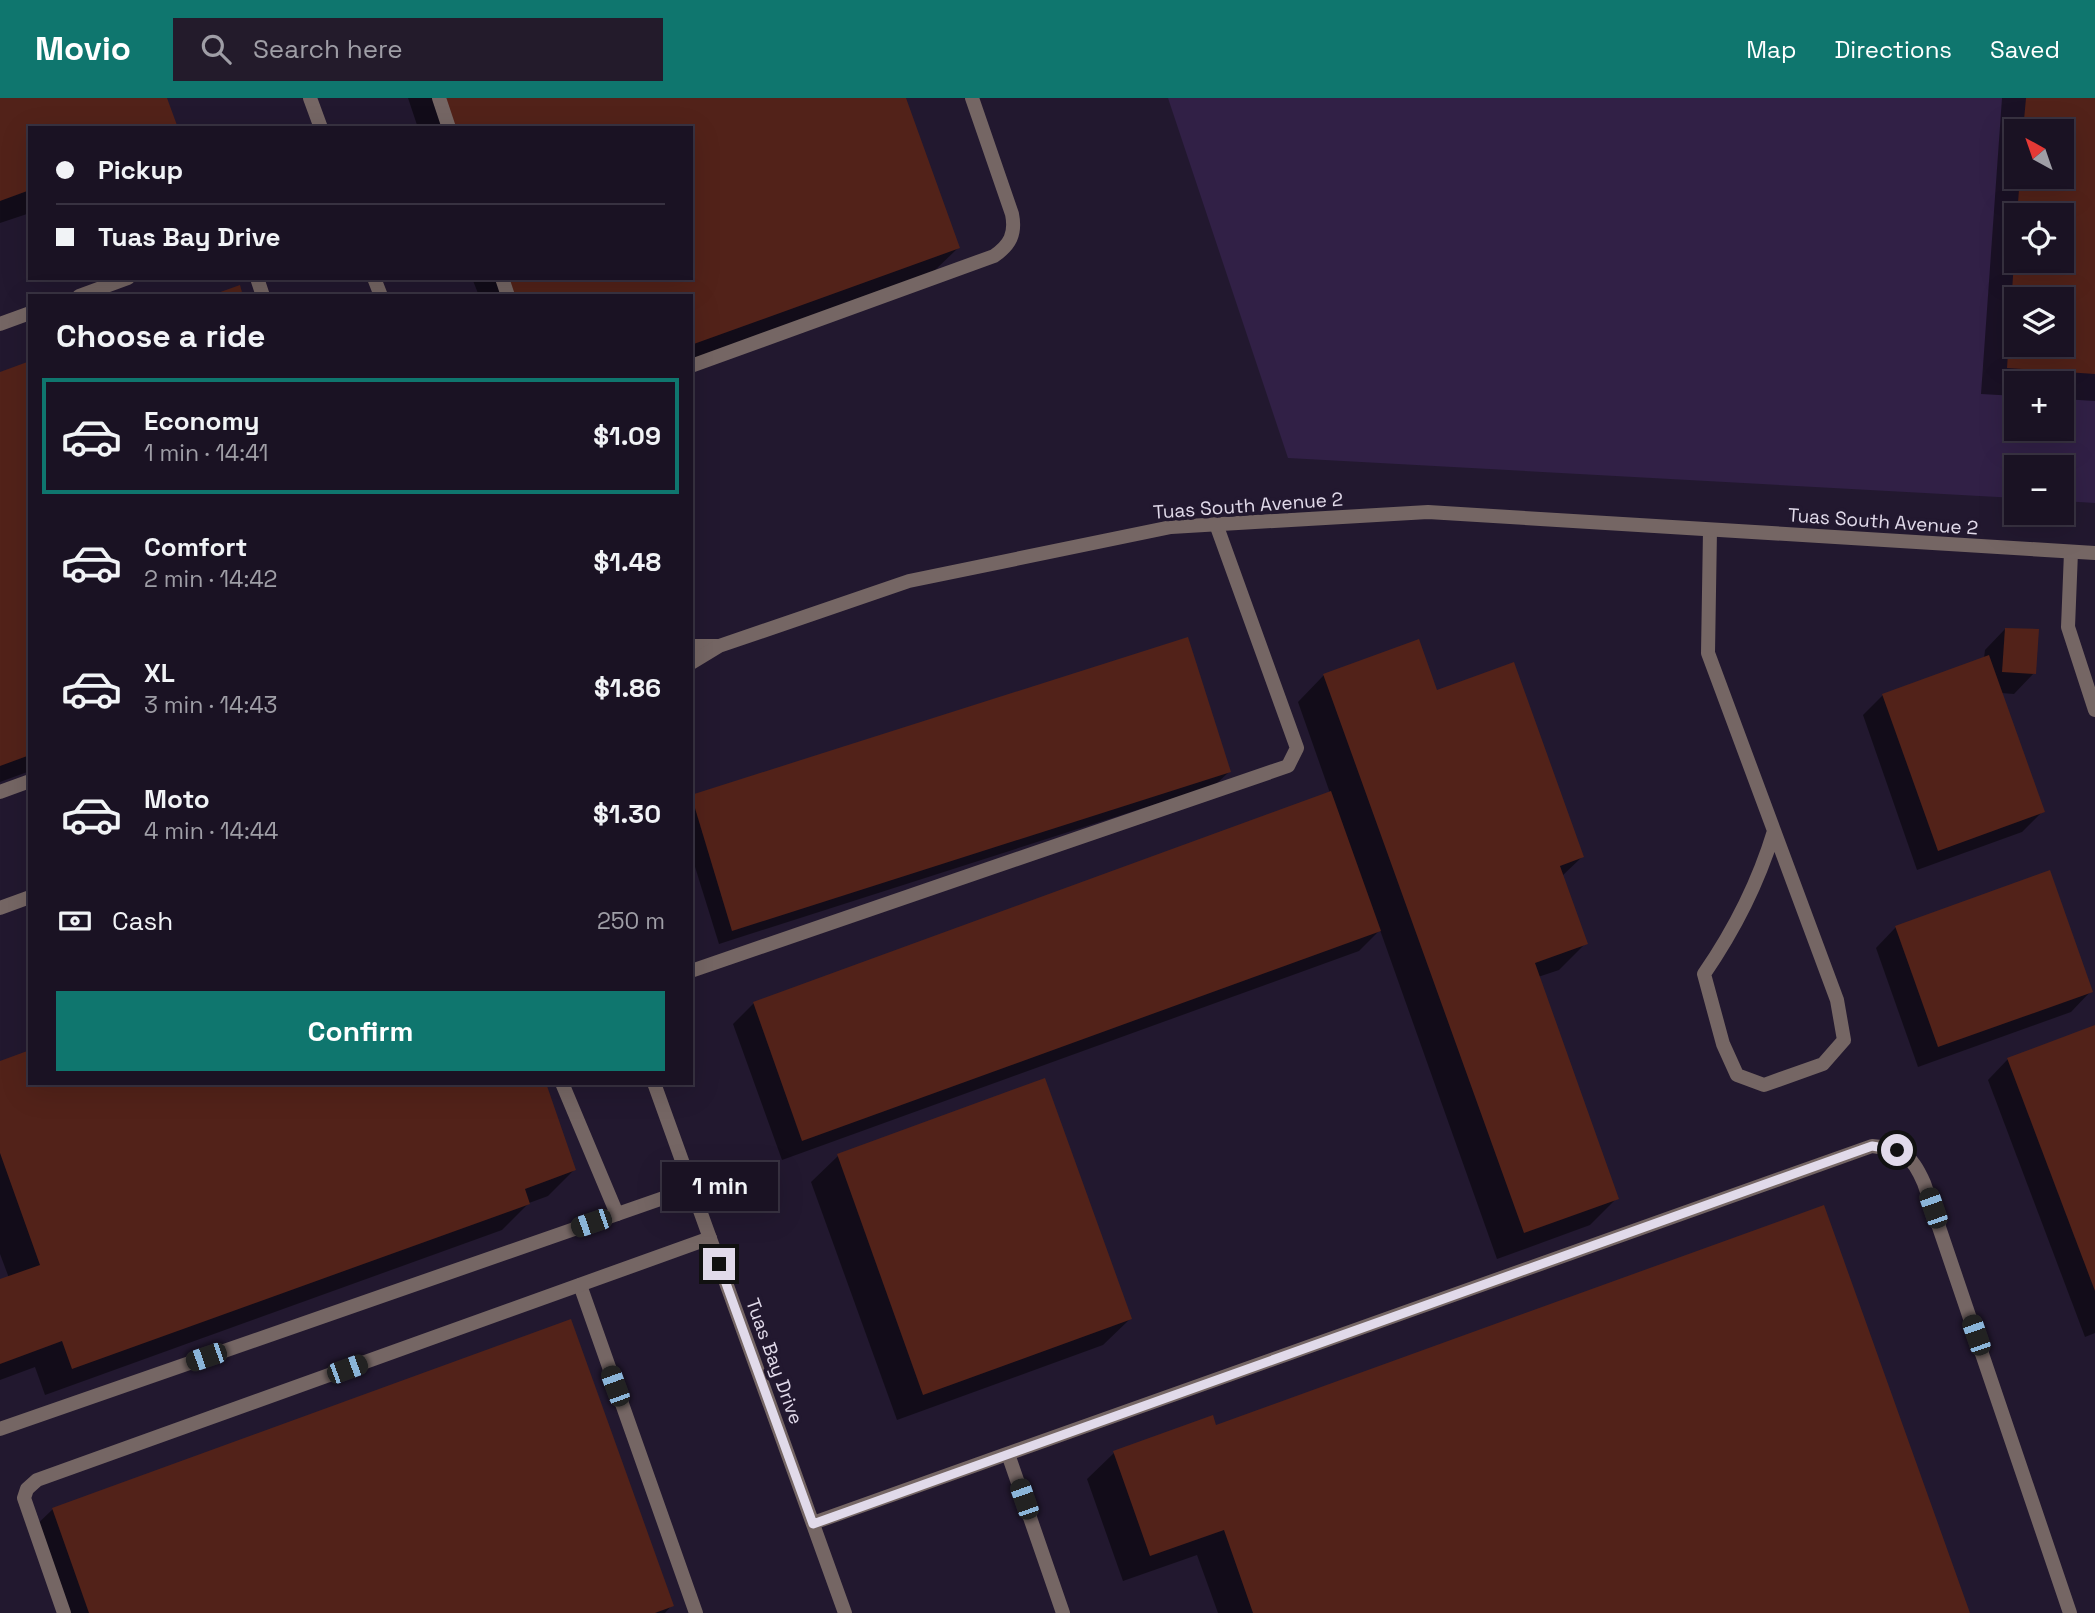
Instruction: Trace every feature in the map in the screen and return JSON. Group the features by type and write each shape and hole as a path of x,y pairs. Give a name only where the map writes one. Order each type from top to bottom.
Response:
{"street":[{"path":"310,98 320,126"},
{"path":"439,98 448,126"},
{"path":"693,365 994,256 1006,247 1015,226 972,98"},
{"path":"84,294 123,280"},
{"path":"0,324 28,314"},
{"name":"Tuas South Avenue 2","path":"693,662 719,646 909,581 1171,527 1428,512 2095,553"},
{"path":"693,970 1288,766 1297,748 1216,524"},
{"path":"1710,530 1709,653 1837,1000 1844,1040 1823,1064 1764,1085 1737,1075 1723,1044 1704,974 1732,933 1763,868 1774,831"},
{"path":"2071,552 2068,627 2089,681 2095,710"},
{"name":"Tuas South Avenue 2","path":"693,646 719,646"},
{"path":"0,792 28,782"},
{"path":"0,908 28,898"},
{"path":"563,1085 617,1214"},
{"name":"Tuas Bay Drive","path":"655,1085 845,1613"},
{"path":"813,1524 1872,1146 1897,1150 1915,1162 1924,1183 2070,1613"},
{"path":"0,1429 692,1188"},
{"path":"64,1613 24,1498 27,1489 37,1480 710,1238"},
{"path":"580,1285 696,1613"},
{"path":"1008,1454 1063,1613"}],"shaded area":[{"path":"1168,98 2095,98 2095,503 2074,502 2074,455 2004,455 2004,497 1288,458"}],"building":[{"path":"0,98 167,98 177,126 28,126 28,191 0,201"},
{"path":"444,98 906,98 960,248 693,344 693,294 513,294 509,280 693,280 693,126 453,126"},
{"path":"2026,98 2095,98 2095,374 2007,368 2008,357 2074,357 2074,287 2012,287 2013,273 2074,273 2074,203 2018,203 2019,189 2074,189 2074,119 2024,119"},
{"path":"240,285 242,294 215,294"},
{"path":"28,362 28,756 0,766 0,372"},
{"path":"2005,628 2039,629 2036,674 2002,672"},
{"path":"1188,637 1231,772 732,931 693,794"},
{"path":"1419,639 1437,690 1514,662 1584,857 1560,866 1588,944 1535,963 1619,1199 1524,1233 1323,674"},
{"path":"1989,655 2045,812 1938,851 1882,694"},
{"path":"1331,791 1381,931 802,1141 753,1002"},
{"path":"2050,870 2093,992 1938,1047 1895,926"},
{"path":"2095,1025 2095,1291 2007,1058"},
{"path":"28,1051 28,1085 547,1085 576,1170 525,1189 530,1204 72,1369 62,1341 0,1364 0,1279 40,1265 0,1153 0,1061"},
{"path":"1045,1078 1132,1319 923,1395 837,1154"},
{"path":"1824,1205 1970,1613 1253,1613 1224,1530 1150,1556 1113,1451 1213,1415 1216,1425"},
{"path":"571,1319 674,1606 655,1613 89,1613 52,1508"}],"route":[{"path":"719,1264 813,1524 1872,1146 1897,1150"}]}
